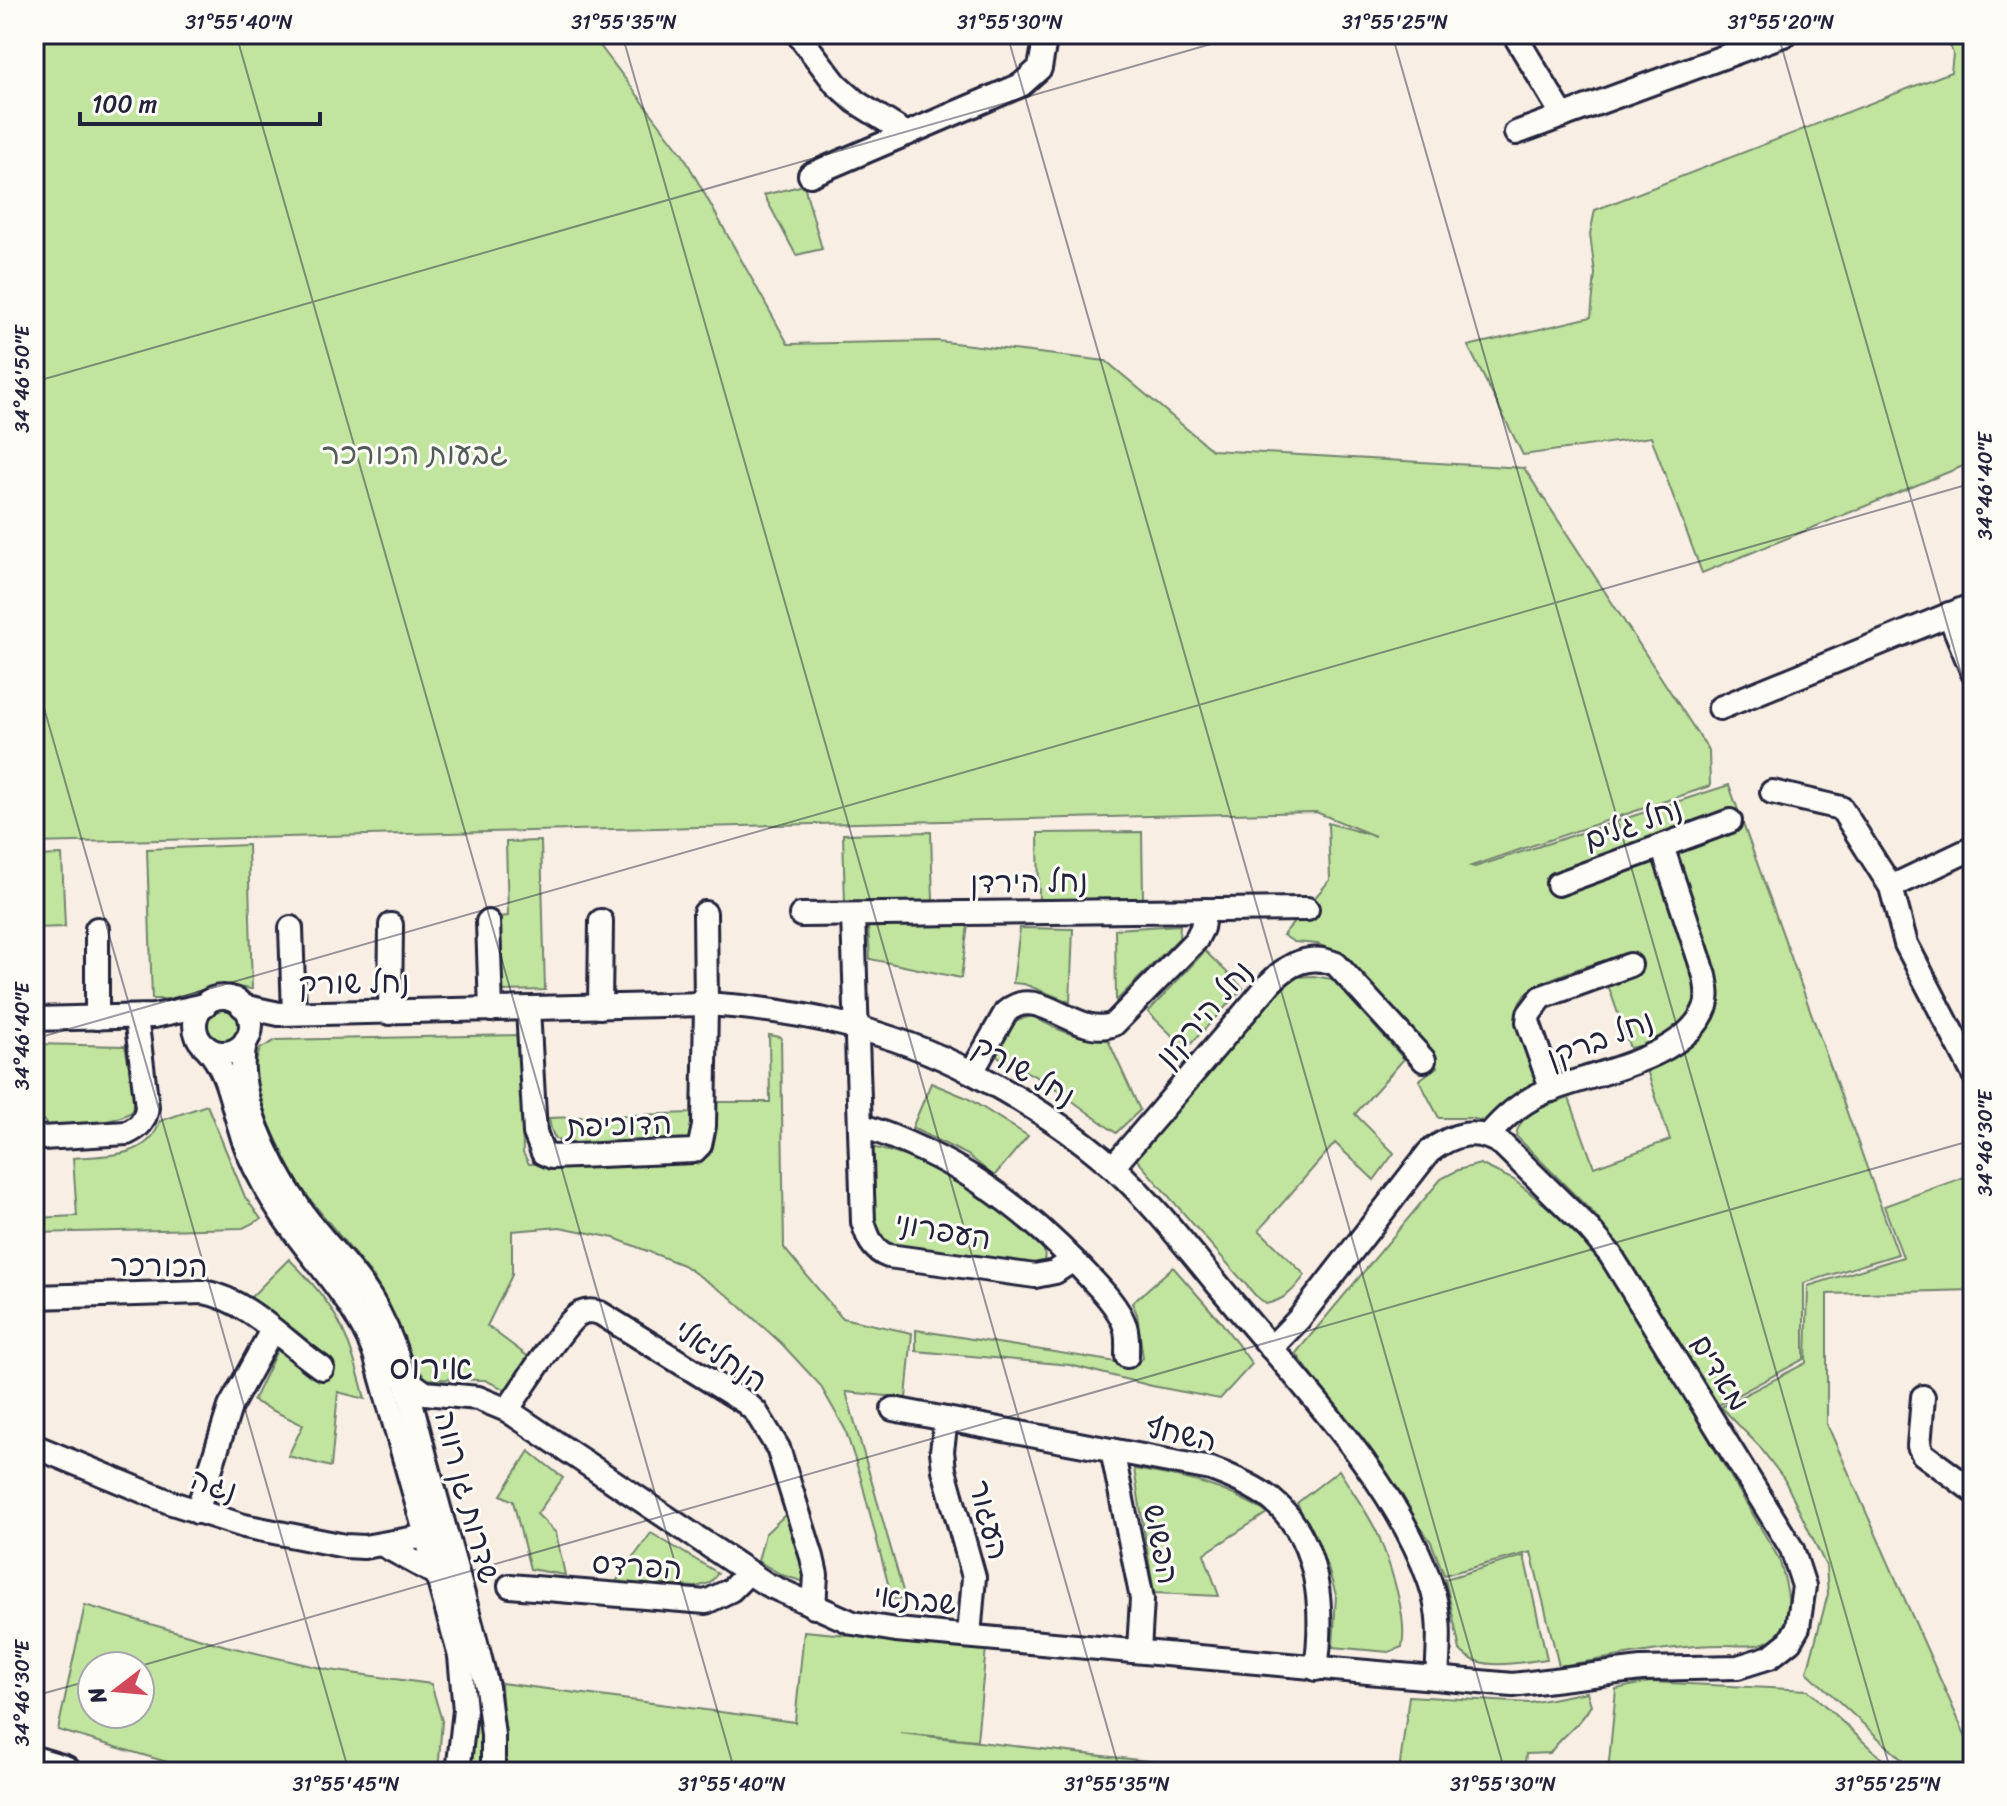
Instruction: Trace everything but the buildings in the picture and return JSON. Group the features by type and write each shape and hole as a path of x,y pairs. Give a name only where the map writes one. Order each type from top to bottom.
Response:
{"highway":[{"path":"34,1763 64,1772"}],"street":[{"path":"798,34 836,84 856,102 907,134"},
{"path":"810,175 1021,85 1040,68 1046,34"},
{"path":"1514,34 1563,116"},
{"path":"1516,133 1786,34"},
{"path":"1720,708 1973,605"},
{"path":"1949,614 1973,673"},
{"path":"1772,792 1841,808 1891,887 1906,944 1973,1073"},
{"name":"נחל גלים","path":"1558,884 1730,821"},
{"name":"נחל ברקן","path":"1489,1135 1530,1100 1643,1059 1673,1044 1693,1026 1706,1008 1708,994 1705,976 1662,846"},
{"path":"1891,887 1973,848"},
{"name":"נחל הירדן","path":"801,915 1307,909"},
{"path":"972,1072 1006,1012 1014,1005 1030,1002 1083,1025 1105,1028 1114,1024 1196,940 1205,910"},
{"path":"705,913 706,1004"},
{"path":"853,915 858,1027"},
{"path":"600,1007 601,921"},
{"path":"488,922 491,1010"},
{"path":"390,1013 391,925"},
{"path":"286,1014 291,928"},
{"path":"97,929 97,1018"},
{"name":"נחל הירקון","path":"1113,1167 1270,983 1294,963 1321,958 1336,964 1424,1060"},
{"path":"1552,1090 1528,1022 1529,1014 1542,997 1630,965"},
{"path":"34,1019 145,1017 172,1020 223,1053 240,1047 247,1037 250,1022 242,1006 226,997 205,1005 145,1017"},
{"name":"נחל שורק","path":"242,1006 286,1014 706,1004 779,1011 858,1027 904,1042 972,1072 1057,1124 1113,1167 1150,1205 1329,1418 1378,1483 1421,1558 1440,1622 1437,1677"},
{"name":"הדוכיפת","path":"528,1009 535,1133 543,1153 562,1157 686,1153 700,1145 704,1126 706,1004"},
{"path":"201,1040 197,1015 205,1005"},
{"name":"נחל שורק","path":"247,1037 286,1014"},
{"path":"34,1136 127,1133 138,1128 145,1118 147,1107 145,1017"},
{"name":"העפרוני","path":"858,1027 863,1222 867,1236 879,1252 1035,1276 1055,1272 1073,1260"},
{"name":"שדרות גן רווה","path":"247,1037 241,1055 243,1079 273,1164 300,1210 349,1266 372,1301 392,1341 487,1687 493,1735 493,1772"},
{"name":"שדרות גן רווה","path":"201,1040 222,1067 246,1146 271,1200 291,1231 347,1298 369,1337 460,1656 465,1693 458,1772"},
{"name":"העפרוני","path":"860,1125 895,1137 968,1173 1023,1214 1073,1260 1121,1316 1126,1328 1127,1356"},
{"path":"1271,1348 1299,1319 1429,1152 1459,1136 1474,1133 1489,1135"},
{"name":"מאדים","path":"1437,1677 1513,1685 1641,1669 1738,1667 1780,1651 1798,1627 1803,1610 1804,1586 1792,1549 1630,1284 1589,1229 1489,1135"},
{"name":"הכורכר","path":"34,1297 204,1292 227,1299 322,1368"},
{"name":"הנחליאלי","path":"507,1410 567,1326 582,1312 591,1311 600,1313 746,1403 767,1428 778,1448 812,1557 816,1575 814,1607"},
{"path":"197,1512 230,1407 272,1330"},
{"name":"שבתאי","path":"403,1377 425,1393 478,1398 507,1410 766,1584 853,1623 896,1630 1139,1650 1316,1669 1437,1677"},
{"path":"420,1439 424,1420 430,1410 448,1397"},
{"path":"1923,1397 1919,1446 1923,1454 1973,1491"},
{"name":"השחף","path":"893,1409 1221,1473 1254,1487 1285,1513 1312,1563 1321,1615 1316,1669"},
{"name":"העגור","path":"946,1419 942,1451 944,1470 974,1577 969,1636"},
{"name":"נגה","path":"34,1446 197,1512 244,1526 345,1546 383,1545 427,1536"},
{"name":"הפשוש","path":"1112,1450 1142,1599 1139,1650"},
{"path":"427,1536 452,1554"},
{"name":"נגה","path":"383,1545 438,1575"},
{"name":"הפרדס","path":"510,1586 706,1602 731,1590 749,1572"}],"green space":[{"name":"גבעות הכורכר","path":"34,34 591,34 683,155 788,344 937,341 1106,361 1212,450 1524,468 1709,751 1710,786 1471,866 1729,785 1898,1254 1804,1283 1804,1359 1717,1406 1631,1263 1595,1215 1516,1136 1518,1128 1529,1115 1569,1098 1594,1167 1670,1140 1639,1046 1630,1048 1600,962 1543,983 1524,996 1519,1004 1522,1032 1539,1083 1488,1122 1470,1118 1439,1118 1419,1080 1437,1067 1339,952 1317,944 1294,942 1283,935 1330,880 1328,823 1375,836 1316,812 34,843"},
{"path":"1946,34 1973,34 1973,462 1702,573 1651,437 1523,455 1468,346 1591,317 1595,274 1590,234 1595,210 1951,72 1953,54"},
{"path":"804,185 822,249 796,255 764,195"},
{"path":"931,832 933,901 845,903 843,834"},
{"path":"1142,832 1143,899 1039,901 1038,833"},
{"path":"541,841 545,990 501,991 499,917 508,916 506,842"},
{"path":"248,845 252,989 221,985 168,999 152,999 147,849"},
{"path":"62,855 65,927 34,928 34,856"},
{"path":"868,924 968,925 961,978 870,959"},
{"path":"1180,925 1179,938 1116,1001 1115,929"},
{"path":"1020,928 1073,929 1070,1002 1024,984 1013,983"},
{"path":"1205,951 1243,988 1186,1049 1148,1012"},
{"path":"1296,977 1332,979 1404,1059 1355,1114 1394,1153 1374,1180 1335,1143 1259,1230 1305,1275 1288,1294 1266,1304 1137,1160 1138,1150 1282,987"},
{"path":"223,1001 240,1008 247,1025 240,1042 223,1049 206,1042 199,1025 206,1008"},
{"path":"1032,1016 1068,1033 1108,1040 1140,1110 1116,1133 1048,1083 995,1055 1013,1021"},
{"path":"520,1035 523,1153 529,1164 691,1161 709,1155 713,1142 715,1102 770,1102 769,1035 781,1037 784,1248 842,1318 912,1333 906,1398 846,1392 905,1598 892,1599 845,1429 820,1385 781,1343 730,1297 683,1265 614,1238 560,1227 512,1231 512,1275 487,1326 530,1358 508,1391 485,1380 426,1379 415,1364 374,1278 294,1176 269,1124 256,1083 255,1065 260,1049 276,1040"},
{"path":"34,1044 125,1046 134,1091 132,1112 91,1124 47,1125 38,1114"},
{"path":"931,1083 967,1098 1028,1136 994,1176 968,1155 912,1128"},
{"path":"207,1105 245,1197 261,1219 243,1228 34,1233 34,1218 77,1216 73,1158 112,1155 136,1149 154,1133 160,1121"},
{"path":"692,1113 691,1138 682,1142 568,1146 554,1135 549,1118"},
{"path":"871,1147 933,1168 971,1190 1036,1239 1043,1248 1043,1263 1036,1266 886,1244 874,1224 871,1211"},
{"path":"1480,1164 1514,1180 1579,1233 1630,1305 1779,1559 1787,1588 1788,1608 1783,1627 1772,1639 1752,1645 1662,1650 1559,1666 1531,1552 1444,1575 1431,1542 1296,1353 1441,1179"},
{"path":"1973,1174 1973,1290 1827,1294 1827,1424 1973,1753 1973,1772 1915,1772 1807,1672 1828,1594 1826,1566 1784,1479 1759,1446 1721,1407 1806,1363 1808,1286 1903,1257 1884,1206"},
{"path":"289,1259 319,1292 339,1322 365,1399 338,1392 331,1467 288,1456 303,1425 253,1401 279,1346 323,1381 334,1362 250,1298"},
{"path":"1173,1267 1221,1322 1252,1364 1220,1399 1070,1365 916,1351 916,1330 1135,1365 1143,1358 1137,1314 1132,1303"},
{"path":"529,1451 563,1478 537,1514 556,1533 565,1575 530,1569 513,1501 501,1495"},
{"path":"1134,1469 1203,1484 1235,1495 1267,1513 1204,1554 1219,1596 1154,1593"},
{"path":"1339,1470 1376,1530 1393,1578 1401,1608 1403,1635 1402,1647 1389,1652 1333,1647 1336,1595 1328,1568 1297,1503"},
{"path":"785,1515 804,1556 805,1582 782,1575 758,1561 765,1534"},
{"path":"651,1533 718,1573 710,1583 696,1587 615,1583"},
{"path":"1524,1556 1547,1659 1513,1664 1478,1662 1460,1650 1445,1579"},
{"path":"85,1605 226,1646 329,1670 431,1684 442,1721 438,1772 201,1772 58,1730"},
{"path":"804,1631 986,1648 977,1740 900,1733 1244,1772 505,1772 501,1683 795,1722"},
{"path":"1649,1682 1808,1690 1896,1772 1608,1772 1616,1689"},
{"path":"1587,1692 1591,1705 1582,1718 1550,1753 1526,1754 1524,1772 1399,1772 1409,1696 1530,1703"},
{"path":"475,1715 480,1715 483,1720 483,1772 467,1772"},
{"path":"1530,1763 1596,1772 1529,1772"}],"district":[{"name":"אירוס","path":"431,1367"}]}
